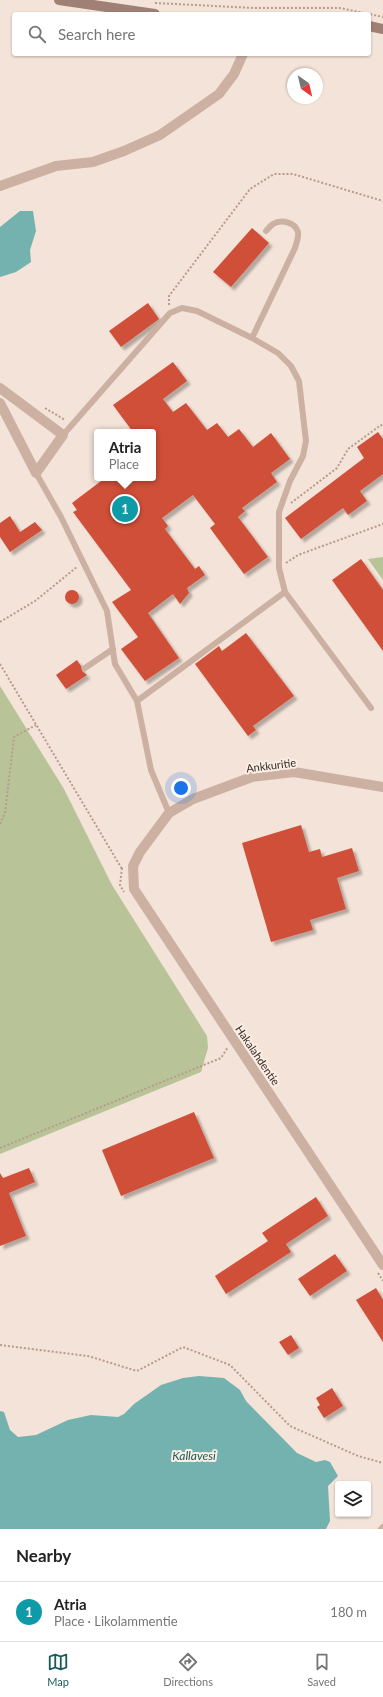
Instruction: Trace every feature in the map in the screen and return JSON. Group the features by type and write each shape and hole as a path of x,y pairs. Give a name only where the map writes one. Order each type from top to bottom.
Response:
{"street":[{"path":"59,0 142,12"},
{"path":"371,26 383,29"},
{"path":"0,186 56,166 93,162 160,136 219,94 234,74 242,56"},
{"path":"0,388 63,435 36,473 0,403"},
{"name":"Ankkuritie","path":"134,889 133,866 140,852 169,813 193,799 252,777 294,772 383,787"},
{"name":"Hakalahdentie","path":"134,889 383,1265"}],"lane":[{"path":"252,338 298,240 298,232 293,225 285,221 274,223 266,231"},
{"path":"63,435 170,313 182,308 197,311 252,338 278,353 291,366 299,381 304,411 306,441 303,456 290,481 279,512 279,568 286,592 371,708"},
{"path":"36,473 61,517 107,611 115,664 137,701 151,770 169,813"},
{"path":"137,701 286,592"},
{"path":"85,668 113,649"}],"path":[{"path":"154,3 254,8 340,8 362,12"},
{"path":"371,14 383,16"},
{"path":"169,296 250,189 274,174 293,174 383,201"},
{"path":"303,494 337,468 348,449 381,425 383,427"},
{"path":"279,568 298,555 383,524"},
{"path":"0,622 35,601 83,562"},
{"path":"0,664 134,889"},
{"path":"0,824 5,813 14,737 36,725"},
{"path":"0,1148 220,1058 228,1048 236,1044"},
{"path":"0,1345 88,1356 138,1371 183,1347 230,1365 290,1426 358,1456 383,1464"}],"green space":[{"path":"383,557 383,580 368,559"},
{"path":"0,686 64,789 112,885 207,1036 208,1048 201,1072 0,1154"}],"water":[{"path":"20,211 33,211 36,231 30,250 31,262 16,272 0,277 0,227"},
{"name":"Kallavesi","path":"199,1376 224,1378 240,1390 246,1401 297,1453 316,1462 325,1460 330,1462 338,1476 328,1486 330,1521 326,1529 0,1529 0,1411 4,1412 10,1430 18,1437 36,1435 68,1420 91,1415 118,1417 161,1385 183,1378"}],"building":[{"path":"252,228 269,243 231,287 213,272"},
{"path":"148,303 159,319 121,347 109,331"},
{"path":"173,362 187,381 163,399 173,412 186,403 207,430 217,423 228,437 239,429 253,447 271,433 290,459 271,473 277,482 242,508 245,511 238,517 268,557 244,574 210,528 215,524 193,495 162,518 168,526 165,529 195,569 199,566 205,575 187,588 189,593 180,604 173,594 148,613 179,658 145,681 121,649 138,637 112,602 131,590 73,512 77,510 72,503 101,481 156,481 156,429 131,429 113,405"},
{"path":"378,432 383,439 383,474 360,491 367,501 348,515 343,508 301,539 285,518 364,458 357,447"},
{"path":"10,516 20,532 35,522 42,530 10,552 0,537 0,523"},
{"path":"361,559 383,590 383,651 332,580"},
{"path":"69,590 75,590 79,594 79,600 75,604 69,604 65,600 65,594"},
{"path":"246,633 294,696 253,726 256,730 248,736 195,664 219,646 222,651"},
{"path":"77,660 82,671 87,675 66,689 56,675"},
{"path":"301,825 309,852 320,849 322,857 352,848 359,871 337,878 346,909 310,920 313,930 271,942 242,843"},
{"path":"194,1112 214,1158 121,1196 102,1150"},
{"path":"29,1168 35,1182 9,1193 26,1236 0,1246 0,1173 3,1178"},
{"path":"316,1197 328,1216 286,1244 291,1252 226,1294 215,1276 268,1241 262,1233"},
{"path":"335,1254 347,1271 310,1296 298,1279"},
{"path":"376,1288 383,1300 383,1342 356,1300"},
{"path":"291,1335 299,1348 288,1355 279,1342"},
{"path":"332,1388 343,1406 324,1418 317,1407 320,1405 316,1398"}],"place":[{"name":"Atria","path":"125,509"}]}
